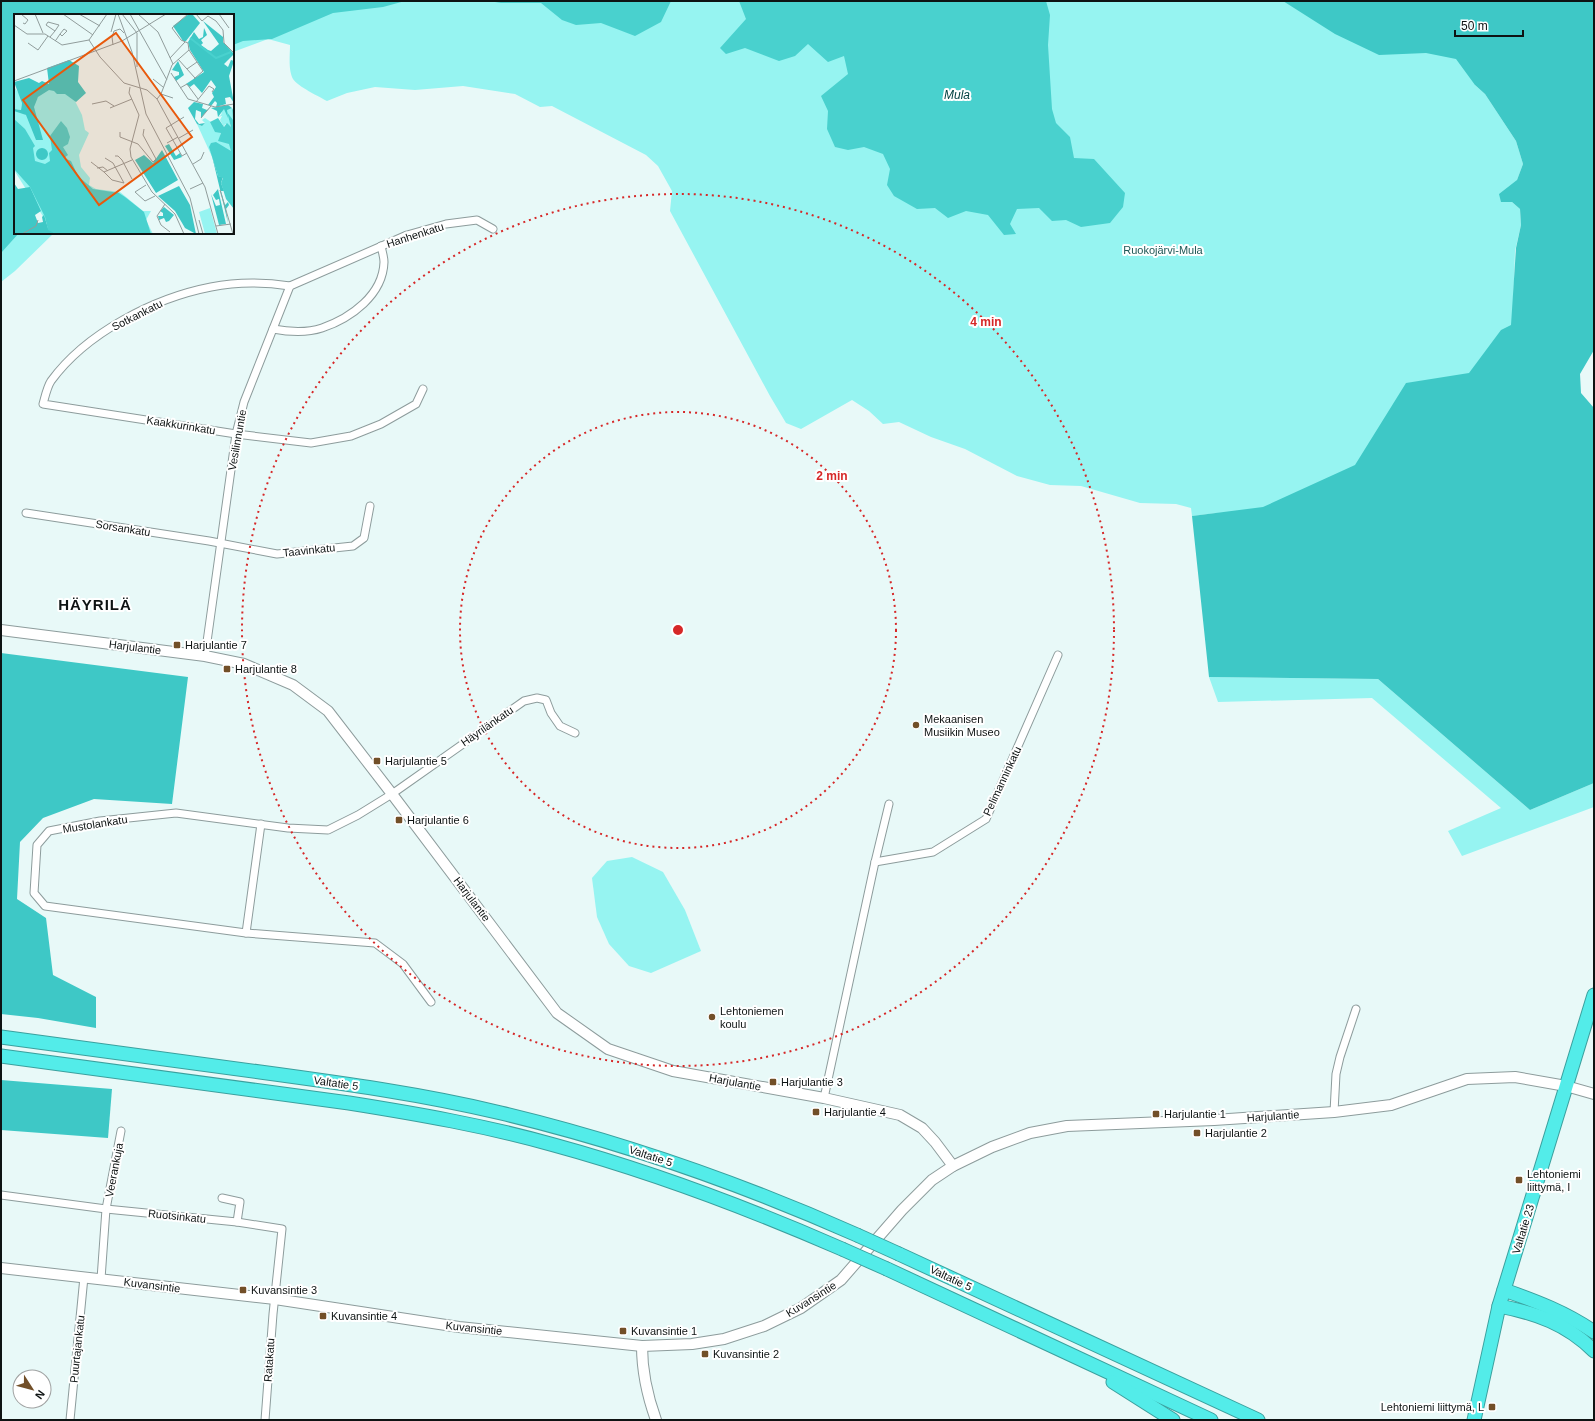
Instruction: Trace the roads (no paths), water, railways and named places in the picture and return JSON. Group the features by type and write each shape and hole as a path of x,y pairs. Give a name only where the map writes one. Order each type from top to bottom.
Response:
{"highway":[{"name":"Valtatie 23","path":"1474,1420 1499,1306 1594,995"},
{"name":"Valtatie 5","path":"1,1037 347,1084 437,1099 501,1113 570,1131 680,1165 791,1206 899,1254 1258,1420"},
{"name":"Valtatie 5","path":"1,1056 407,1112 553,1144 728,1201 887,1269 1211,1420"},
{"path":"1504,1290 1560,1311 1594,1332"},
{"path":"1499,1306 1521,1310 1564,1326 1594,1351"},
{"path":"1068,1353 1173,1420"}],"street":[{"name":"Hanhenkatu","path":"290,286 407,235 446,224 477,220 493,229"},
{"path":"274,329 291,332 321,328 341,320 356,310 370,298 381,278 384,261 381,246"},
{"name":"Sotkankatu","path":"42,404 50,382 71,358 94,338 153,304 212,286 244,283 290,286"},
{"name":"Vesilinnuntie","path":"205,656 236,434 244,402 290,286"},
{"name":"Kaakkurinkatu","path":"42,404 236,434 311,443 351,436 381,424 416,404 423,389"},
{"name":"Taavinkatu","path":"220,542 277,554 352,546 364,538 370,506"},
{"name":"Sorsankatu","path":"26,513 220,542"},
{"name":"Harjulantie","path":"1,630 205,656 244,664 293,685 328,711 557,1013 608,1049 673,1071 824,1098 900,1115 922,1128 935,1142 953,1166"},
{"name":"Pelimanninkatu","path":"875,862 933,852 986,819 1058,655"},
{"name":"Häyrilänkatu","path":"392,794 524,701 537,698 546,700 551,713 560,726 574,733"},
{"name":"Mustolankatu","path":"392,794 358,815 328,830 288,828 176,813 100,821 49,831 37,845 34,893 45,906 246,932 375,943 403,964 431,1002"},
{"path":"824,1098 875,862 890,804"},
{"path":"246,932 261,824"},
{"path":"1334,1112 1336,1074 1340,1057 1356,1010"},
{"name":"Harjulantie","path":"902,1210 932,1180 953,1166 992,1147 1030,1133 1067,1126 1214,1120 1334,1112 1391,1105 1467,1079 1515,1076 1566,1086 1594,1094"},
{"name":"Veerankuja","path":"101,1279 106,1209 121,1131"},
{"name":"Ruotsinkatu","path":"1,1195 106,1209 237,1222 282,1229 275,1299"},
{"path":"222,1198 240,1202 237,1222"},
{"name":"Kuvansintie","path":"1,1268 275,1299 459,1327 642,1346 692,1344 724,1339 764,1326 801,1308 841,1280 902,1210"},
{"name":"Puurtajankatu","path":"70,1420 84,1277"},
{"name":"Ratakatu","path":"265,1420 275,1299"},
{"path":"642,1346 642,1367 647,1397 656,1420"}],"water":[{"path":"1,1 405,1 383,7 333,13 272,39 243,41 234,45 234,14 14,14 14,234 18,234 1,253"},
{"path":"489,1 671,1 661,22 635,36 601,23 576,25 562,20 541,3 501,3"},
{"name":"Mula","path":"739,1 1046,1 1050,15 1048,45 1052,109 1056,123 1070,137 1074,158 1094,159 1125,193 1123,207 1110,223 1081,227 1066,220 1052,221 1039,208 1017,209 1010,224 1016,234 1004,235 988,215 966,211 948,218 935,208 917,209 894,196 887,185 890,169 883,154 864,147 848,150 835,147 827,129 828,111 821,96 848,74 844,56 828,62 808,44 795,56 779,61 745,48 726,54 720,48 746,19"}],"place":[{"name":"Harjulantie 7","path":"177,645"},
{"name":"Harjulantie 8","path":"227,669"},
{"name":"Mekaanisen Musiikin Museo","path":"916,725"},
{"name":"Harjulantie 5","path":"377,761"},
{"name":"Harjulantie 6","path":"399,820"},
{"name":"Lehtoniemen koulu","path":"712,1017"},
{"name":"Harjulantie 3","path":"773,1082"},
{"name":"Harjulantie 4","path":"816,1112"},
{"name":"Harjulantie 1","path":"1156,1114"},
{"name":"Harjulantie 2","path":"1197,1133"},
{"name":"Lehtoniemi liittymä, I","path":"1519,1180"},
{"name":"Kuvansintie 3","path":"243,1290"},
{"name":"Kuvansintie 4","path":"323,1316"},
{"name":"Kuvansintie 1","path":"623,1331"},
{"name":"Kuvansintie 2","path":"705,1354"},
{"name":"Lehtoniemi liittymä, L","path":"1492,1407"}],"district":[{"name":"HÄYRILÄ","path":"95,604"}],"park label":[{"name":"Ruokojärvi-Mula","path":"1163,250"}]}
